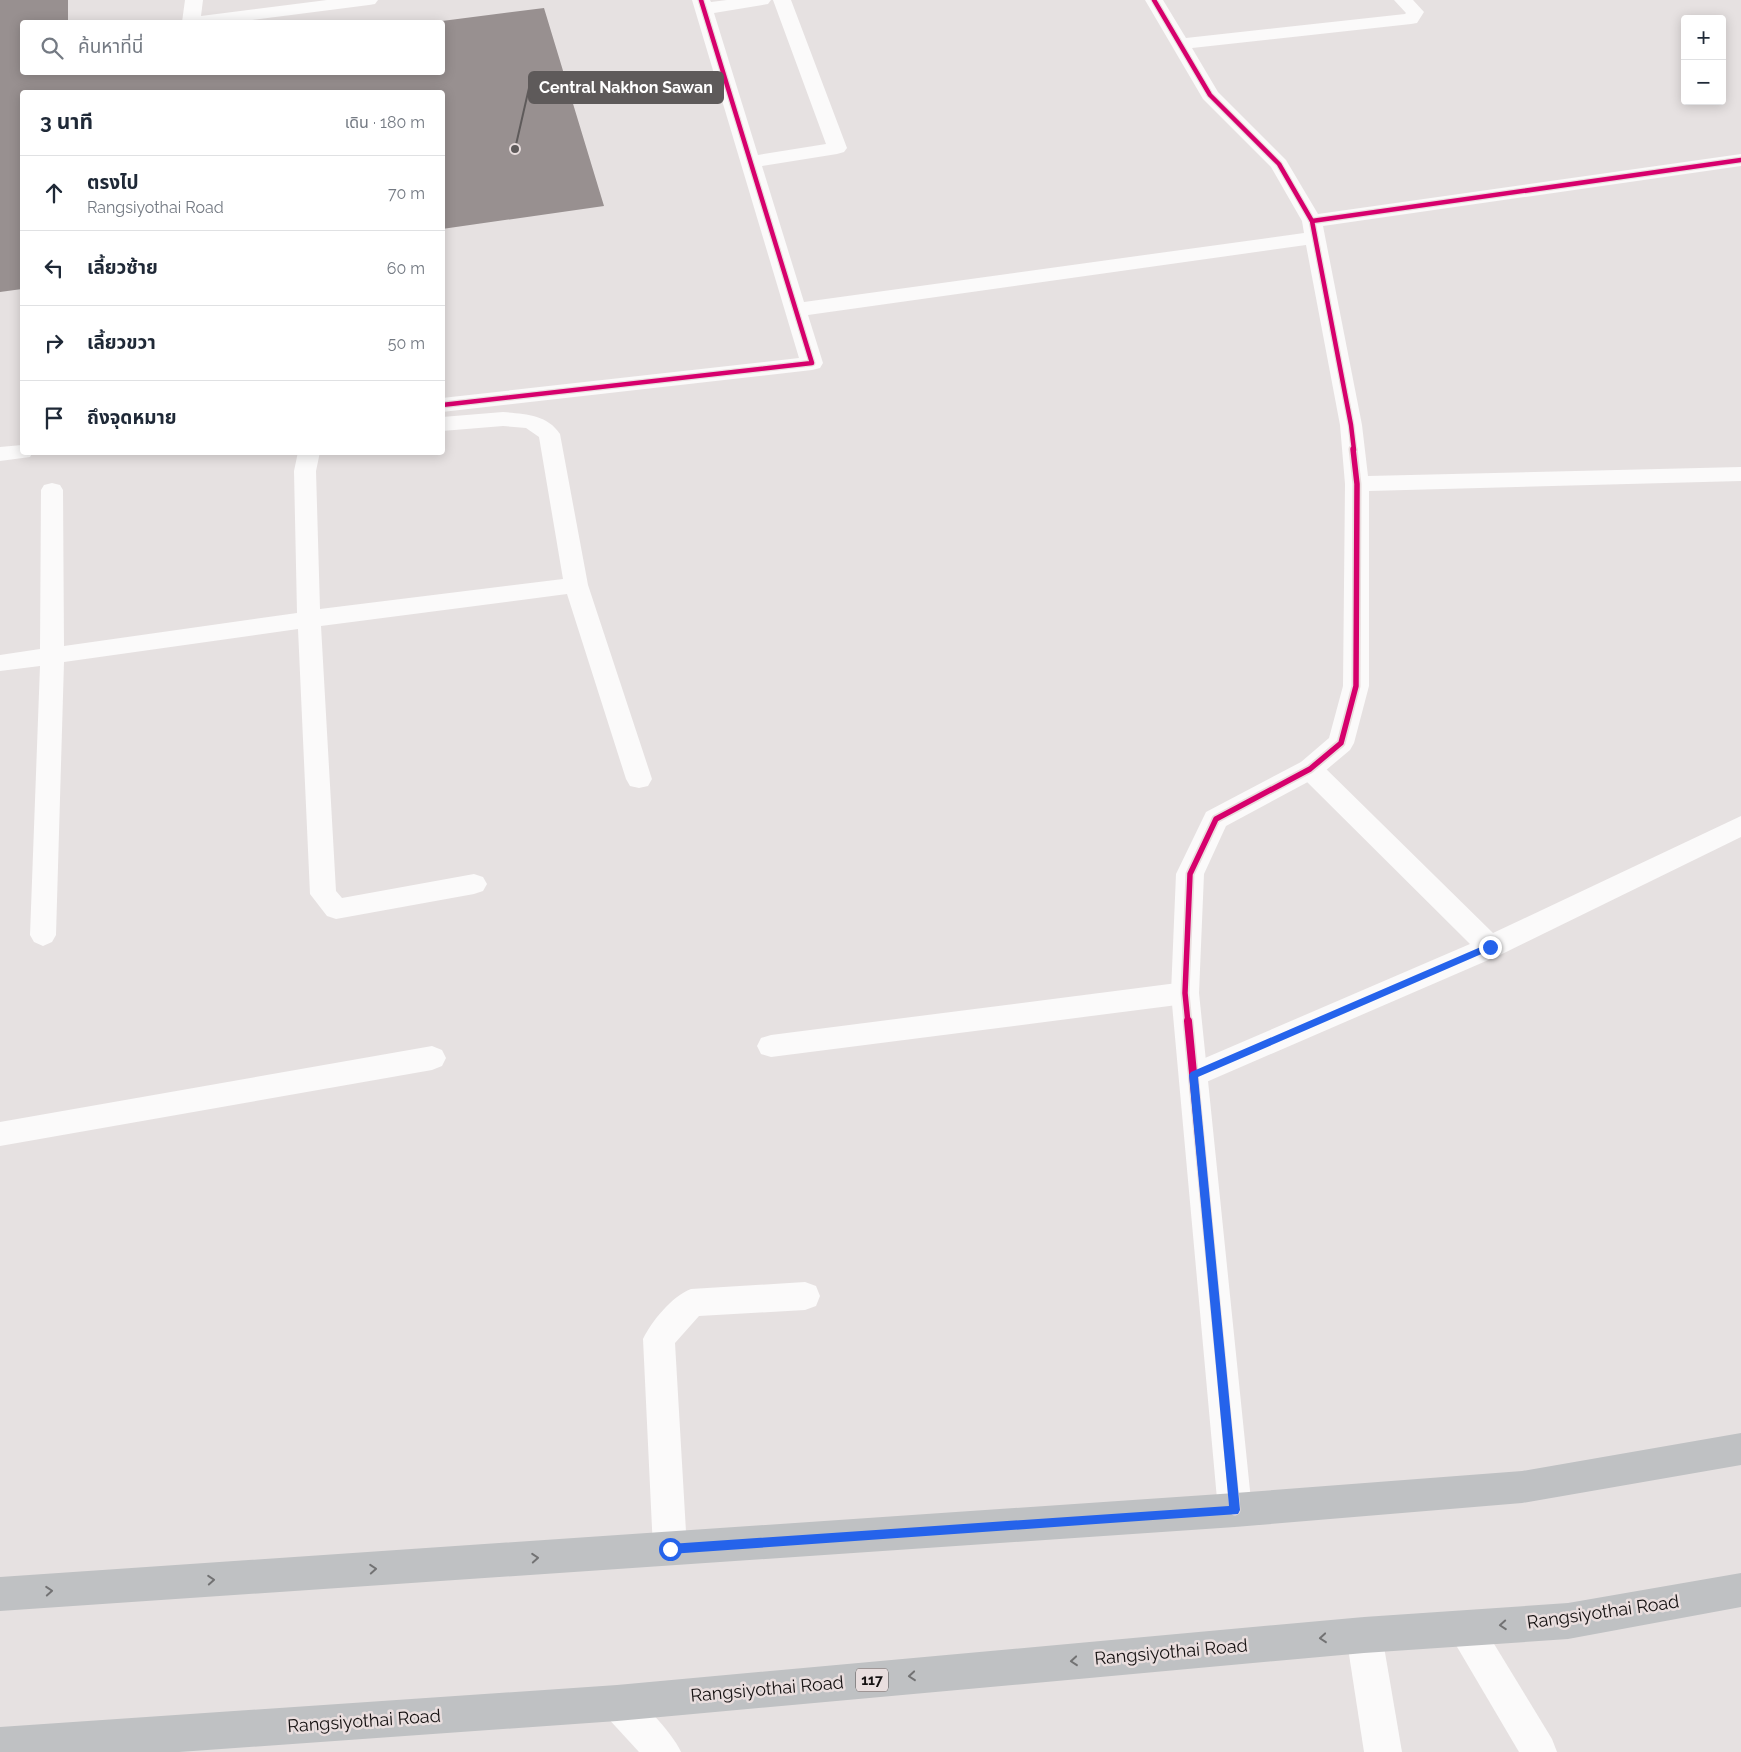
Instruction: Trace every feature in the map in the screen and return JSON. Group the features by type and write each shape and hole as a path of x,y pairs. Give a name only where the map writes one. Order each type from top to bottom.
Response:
{"main road":[{"path":"0,1594 1235,1510 1522,1486 1741,1449"},
{"name":"Rangsiyothai Road","path":"0,1746 617,1703 1364,1635 1568,1621 1741,1590"}],"street":[{"path":"190,20 194,0"},
{"path":"213,20 369,0"},
{"path":"445,405 812,363 702,5 762,0"},
{"path":"750,162 837,148 782,0"},
{"path":"1154,0 1210,95 1279,164 1313,229 1351,425 1357,484 1356,686 1341,743 1310,770 1216,819 1190,874 1185,993 1235,1510"},
{"path":"1181,44 1411,18 1415,12 1403,0"},
{"path":"796,310 1741,160"},
{"path":"0,454 20,452"},
{"path":"1357,484 1741,474"},
{"path":"1364,1635 1383,1752"}],"lane":[{"path":"445,424 503,419 532,422 550,434 576,585 639,779"},
{"path":"308,455 305,471 309,619 323,894 336,909 474,884"},
{"path":"43,934 52,656 52,490"},
{"path":"0,663 309,619 576,585"},
{"path":"1310,770 1490,947"},
{"path":"1194,1075 1490,947 1741,826"},
{"path":"771,1046 1185,993"},
{"path":"0,1134 432,1058"},
{"path":"670,1549 659,1339 691,1304 805,1296"},
{"path":"1466,1628 1539,1752"},
{"path":"617,1703 663,1752"}],"building":[{"path":"0,0 68,0 68,20 20,20 20,75 445,75 445,21 544,8 604,206 445,229 445,90 20,90 20,289 0,292"}],"cycle path":[{"path":"445,405 812,363 701,0"},
{"path":"1154,0 1210,95 1279,164 1312,221 1351,425 1357,484 1356,686 1341,743 1310,769 1216,819 1190,874 1185,993 1235,1510"},
{"path":"1312,221 1741,160"}],"place":[{"name":"Central Nakhon Sawan","path":"515,149"}],"route":[{"path":"670,1549 1235,1510 1194,1075 1490,947"}]}
